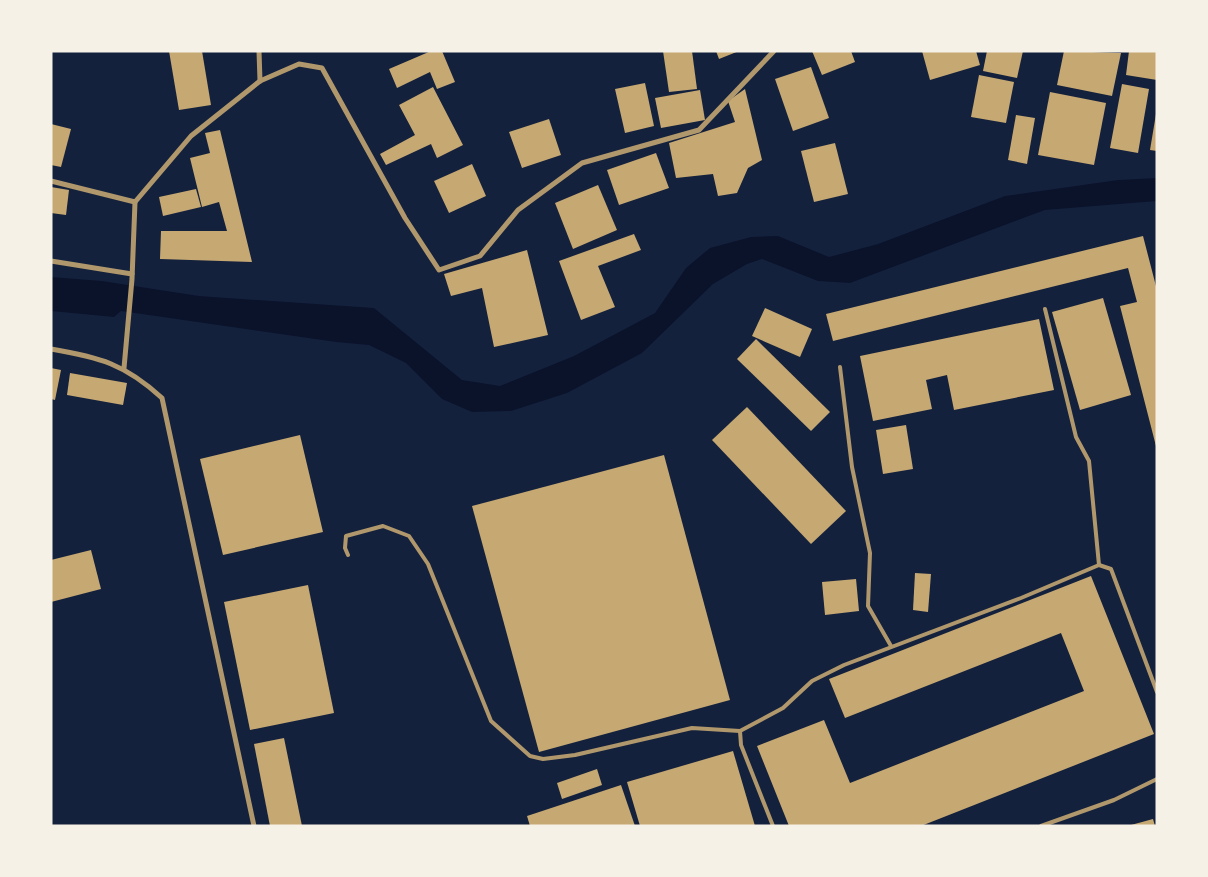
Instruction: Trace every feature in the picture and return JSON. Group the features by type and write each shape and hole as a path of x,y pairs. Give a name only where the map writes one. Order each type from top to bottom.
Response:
{"street":[{"path":"259,51 260,81"},
{"path":"124,368 132,276 135,202 192,136 260,81 299,64 322,68 405,218 439,270 480,256 518,210 582,163 699,130 774,51"},
{"path":"51,181 135,202"},
{"path":"51,261 132,276"},
{"path":"51,349 97,358 124,368 142,379 162,398 254,826"}],"lane":[{"path":"1045,309 1076,437 1089,461 1100,565"},
{"path":"840,367 852,467 870,553 868,606 891,646"},
{"path":"348,555 345,548 346,536 383,526 409,536 428,564 491,721 530,756 543,759 575,755 692,728 740,731 782,708 812,681 844,665 1022,598 1100,565 1110,568 1157,692"},
{"path":"740,731 741,745 773,826"},
{"path":"1041,826 1114,800 1157,779"}],"water":[{"path":"1157,178 1157,201 1045,210 850,283 818,281 762,259 747,264 713,284 642,353 567,393 511,411 472,412 442,399 406,363 369,345 336,342 121,311 114,317 51,311 51,277 102,281 199,296 374,308 462,380 500,386 574,356 655,313 686,268 710,248 751,237 778,236 829,257 878,244 1005,196 1118,180"}],"building":[{"path":"169,51 202,51 211,105 179,110"},
{"path":"431,51 442,51 455,82 437,89 430,72 397,88 389,69"},
{"path":"663,51 692,51 697,89 669,92"},
{"path":"716,51 739,51 719,59"},
{"path":"812,51 851,51 855,62 822,75"},
{"path":"922,51 976,51 980,65 930,80"},
{"path":"987,51 1023,51 1017,78 983,71"},
{"path":"1064,51 1121,53 1112,96 1057,85"},
{"path":"1129,51 1157,51 1157,80 1126,75"},
{"path":"811,67 829,118 793,131 775,79"},
{"path":"979,75 1014,82 1006,123 971,117"},
{"path":"645,83 654,126 625,133 615,89"},
{"path":"1122,84 1149,89 1138,153 1110,148"},
{"path":"433,87 463,145 437,158 431,144 386,165 380,154 415,135 399,105"},
{"path":"745,89 762,160 748,168 737,193 718,196 713,174 676,178 669,143 735,122 728,101"},
{"path":"700,90 705,120 661,128 655,98"},
{"path":"1050,92 1106,103 1094,165 1038,155"},
{"path":"1157,114 1157,151 1150,150"},
{"path":"1016,115 1035,118 1027,164 1008,160"},
{"path":"549,119 561,155 522,168 509,132"},
{"path":"51,124 71,129 61,167 51,165"},
{"path":"220,130 252,262 160,259 161,231 227,231 219,202 202,207 190,158 210,153 205,133"},
{"path":"835,143 848,194 814,202 801,151"},
{"path":"656,153 669,188 619,205 607,170"},
{"path":"472,164 486,196 449,213 434,181"},
{"path":"598,185 617,230 573,249 555,203"},
{"path":"51,187 69,190 66,215 51,213"},
{"path":"196,189 201,207 163,216 159,197"},
{"path":"634,234 641,250 598,266 615,307 581,320 559,261"},
{"path":"1143,236 1157,290 1157,450 1120,306 1137,302 1128,268 833,341 826,314"},
{"path":"527,250 548,335 494,347 482,288 451,296 444,274"},
{"path":"1103,298 1131,395 1080,410 1052,312"},
{"path":"765,308 812,329 800,357 752,336"},
{"path":"1039,319 1054,390 954,410 947,375 926,380 932,409 873,421 860,356"},
{"path":"756,339 830,412 811,431 737,359"},
{"path":"51,368 61,370 55,400 51,399"},
{"path":"70,373 127,383 123,405 67,395"},
{"path":"747,407 846,511 811,544 712,440"},
{"path":"906,425 913,469 883,474 876,430"},
{"path":"300,435 323,532 223,555 200,459"},
{"path":"664,455 730,700 539,752 472,506"},
{"path":"91,550 101,589 51,602 51,560"},
{"path":"915,573 931,574 928,612 913,610"},
{"path":"1091,576 1154,734 921,826 789,826 757,746 824,720 850,783 1084,691 1061,633 845,718 829,679"},
{"path":"856,579 859,611 825,615 822,582"},
{"path":"308,585 334,713 250,730 224,602"},
{"path":"284,738 302,826 270,826 254,744"},
{"path":"733,751 755,826 640,826 627,782"},
{"path":"597,769 602,785 562,799 557,783"},
{"path":"621,785 635,826 530,826 527,816"},
{"path":"1153,819 1155,826 1131,826 1131,825"}]}
